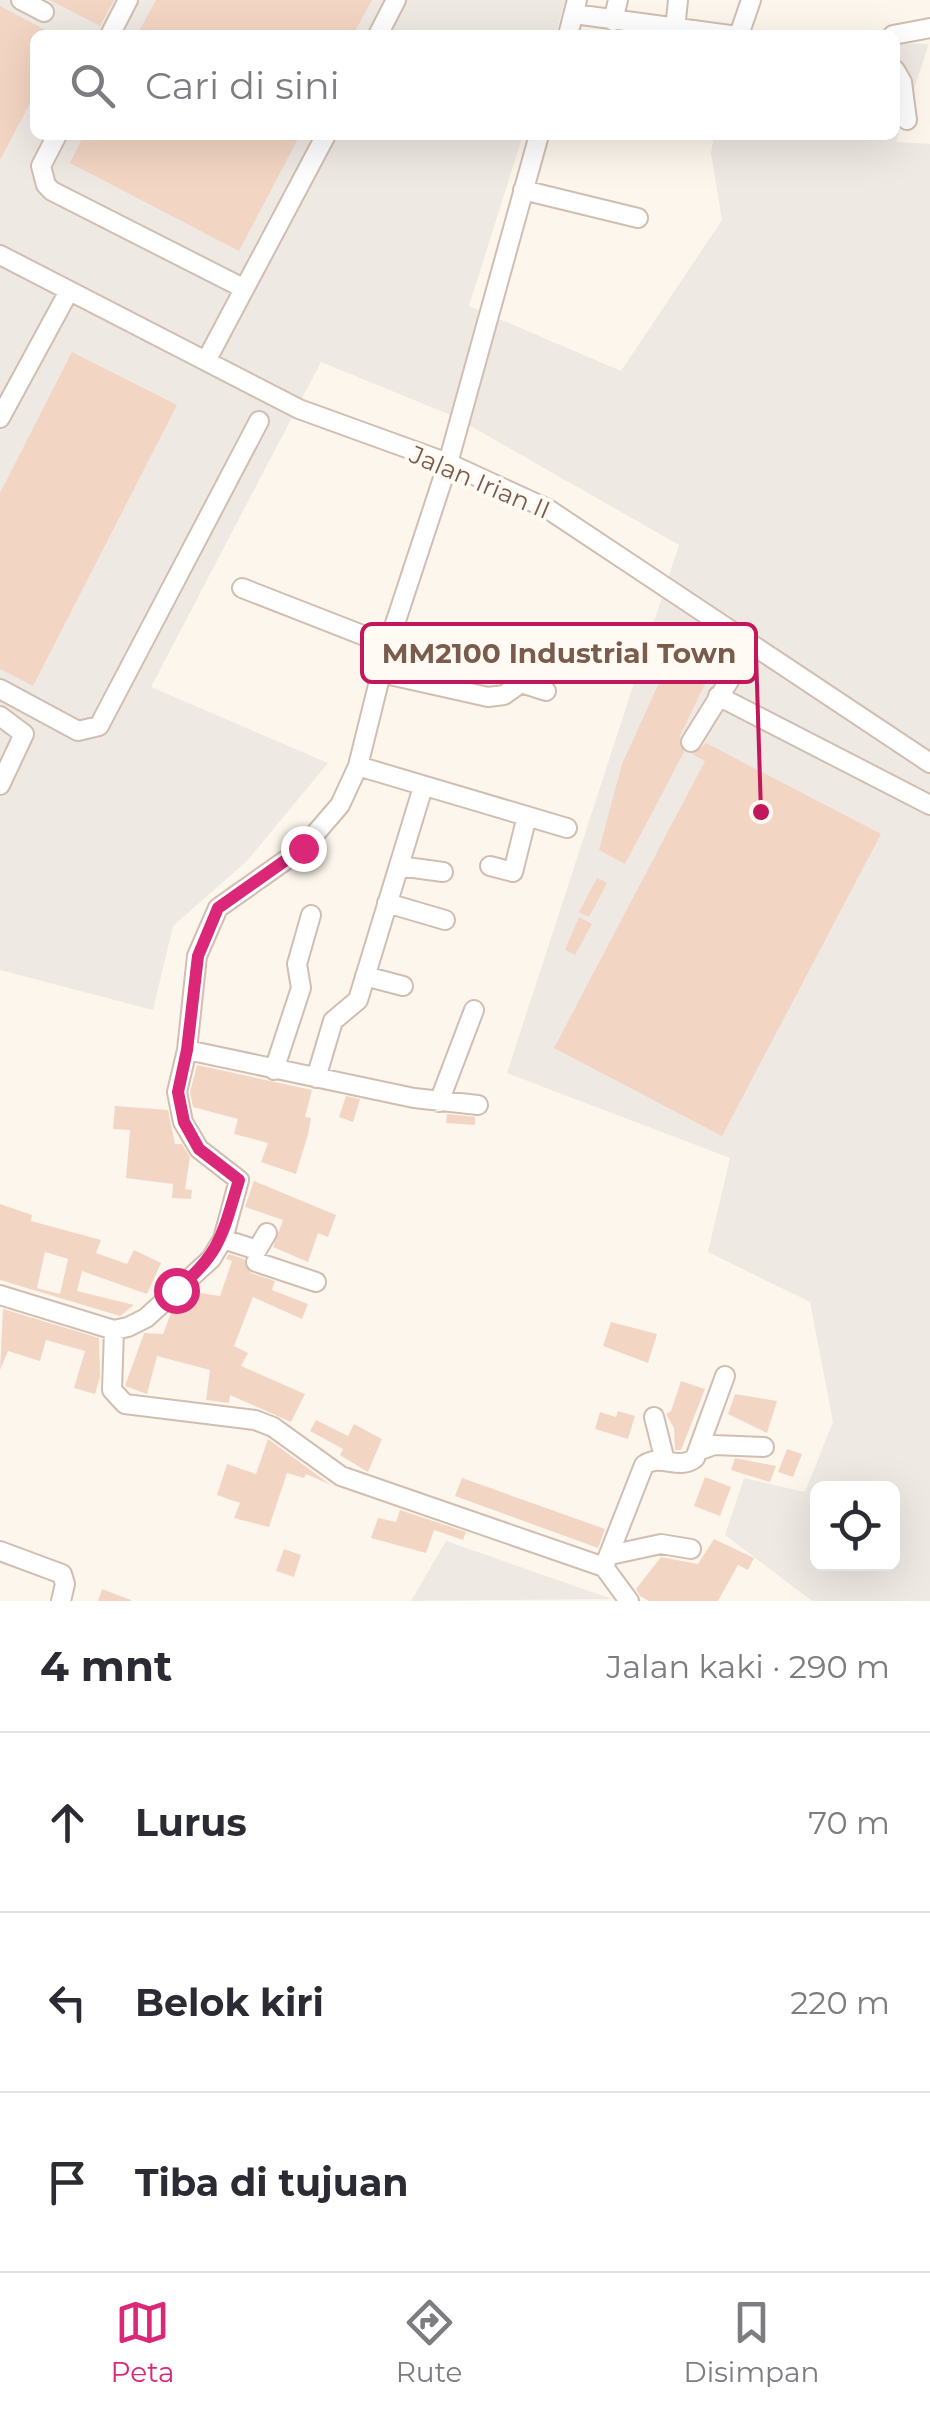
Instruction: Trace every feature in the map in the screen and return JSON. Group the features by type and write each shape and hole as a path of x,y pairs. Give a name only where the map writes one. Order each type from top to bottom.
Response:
{"street":[{"path":"21,0 44,12"},
{"path":"113,30 128,0"},
{"path":"381,30 396,0"},
{"path":"613,21 618,0"},
{"path":"674,29 678,0"},
{"path":"741,30 751,0"},
{"path":"576,7 613,21 683,30"},
{"path":"900,34 930,28"},
{"path":"900,79 907,120"},
{"path":"54,140 41,166 46,185 52,191 243,288"},
{"path":"206,361 323,140"},
{"path":"0,1295 114,1330 146,1318 211,1259 224,1239 239,1180 199,1149 184,1122 178,1092 198,956 209,922 231,895 276,871 326,824 358,766 388,646 448,463 538,140"},
{"path":"523,190 638,218"},
{"name":"Jalan Irian II","path":"0,255 315,416 448,463 548,509 750,647 930,763"},
{"path":"0,418 68,291"},
{"path":"0,689 78,731 99,726 258,422"},
{"path":"242,588 388,646"},
{"path":"512,636 522,664 521,683"},
{"path":"692,742 750,647"},
{"path":"381,673 488,697 504,695 521,683"},
{"path":"521,683 546,691"},
{"path":"718,696 930,805"},
{"path":"0,716 24,734 0,786"},
{"path":"358,766 567,828"},
{"path":"316,1078 333,1021 358,1000 423,786"},
{"path":"490,866 513,872 527,816"},
{"path":"399,866 443,872"},
{"path":"387,903 445,920"},
{"path":"274,1070 302,988 296,964 311,916"},
{"path":"365,976 403,986"},
{"path":"439,1102 474,1010"},
{"path":"187,1050 439,1102 478,1105"},
{"path":"256,1262 267,1233"},
{"path":"224,1239 256,1262 316,1282"},
{"path":"114,1330 112,1390 125,1404 254,1420 273,1427 341,1476 607,1561 656,1544 691,1549"},
{"path":"629,1601 607,1561 644,1465 665,1461 689,1463 698,1451 725,1376"},
{"path":"654,1417 665,1461"},
{"path":"698,1451 714,1445 764,1447"},
{"path":"0,1551 62,1574 66,1584 60,1601"}],"shaded area":[{"path":"0,0 566,0 557,30 30,30 30,140 521,140 469,306 621,371 722,220 711,153 713,140 897,140 930,144 930,1601 812,1601 725,1535 744,1478 805,1492 833,1422 810,1302 708,1252 730,1158 507,1073 679,545 453,416 321,362 151,687 328,763 247,861 173,926 153,1010 0,970"},
{"path":"900,43 929,44 900,130"},
{"path":"446,1541 612,1599 411,1601"}],"building":[{"path":"50,0 114,0 100,26"},
{"path":"156,0 372,0 356,30 140,30"},
{"path":"0,6 46,30 30,30 30,103 0,160"},
{"path":"82,140 297,140 239,251 70,163"},
{"path":"72,352 177,405 33,686 0,669 0,493"},
{"path":"674,647 714,665 680,736 684,752 625,864 599,850 622,764 663,674 648,666 655,653 668,659"},
{"path":"706,743 881,834 722,1136 554,1048 705,761 692,754"},
{"path":"597,878 607,883 589,917 579,912"},
{"path":"579,917 592,924 575,955 565,950"},
{"path":"197,1065 312,1090 305,1117 311,1118 308,1134 296,1174 261,1162 268,1143 234,1134 238,1119 193,1107 190,1092"},
{"path":"346,1096 360,1099 353,1122 339,1117"},
{"path":"115,1106 168,1110 175,1144 182,1144 190,1157 185,1189 192,1190 191,1199 172,1198 173,1184 126,1178 130,1130 113,1129"},
{"path":"447,1114 475,1117 475,1125 446,1123"},
{"path":"254,1181 336,1215 328,1237 318,1233 308,1262 273,1247 283,1220 245,1207"},
{"path":"0,1204 32,1215 31,1221 101,1240 96,1253 127,1264 134,1250 161,1263 147,1294 82,1271 77,1291 134,1305 120,1316 0,1280","holes":["45,1252 68,1259 60,1294 37,1288"]},
{"path":"229,1254 244,1259 251,1273 275,1281 272,1290 308,1304 302,1319 253,1297 234,1346 248,1353 241,1366 305,1394 291,1422 230,1395 229,1403 206,1400 210,1370 157,1356 147,1394 125,1386 144,1333 163,1334 171,1313 193,1292 220,1296 232,1261 226,1259"},
{"path":"3,1309 99,1338 100,1377 95,1394 74,1388 85,1351 46,1340 40,1361 8,1351 0,1370"},
{"path":"611,1322 657,1334 648,1363 603,1346"},
{"path":"681,1381 705,1389 681,1450 675,1450 674,1428 666,1414 671,1411"},
{"path":"735,1394 777,1401 767,1433 728,1414"},
{"path":"618,1411 635,1416 628,1439 595,1429 600,1412 616,1417"},
{"path":"316,1420 348,1436 354,1424 382,1439 368,1472 340,1455 343,1449 310,1431"},
{"path":"268,1439 331,1485 306,1474 304,1478 287,1473 269,1527 234,1518 240,1503 217,1495 227,1464 256,1474"},
{"path":"787,1449 802,1454 793,1477 778,1472"},
{"path":"735,1458 776,1466 770,1482 731,1470"},
{"path":"705,1477 731,1487 720,1516 694,1506"},
{"path":"462,1478 605,1529 598,1548 455,1496"},
{"path":"400,1510 466,1532 463,1540 434,1530 426,1553 371,1538 378,1518 396,1522"},
{"path":"714,1539 754,1558 748,1570 738,1565 718,1601 649,1601 640,1596 636,1589 661,1557 698,1564"},
{"path":"284,1549 301,1555 294,1577 276,1571"},
{"path":"102,1589 131,1600 131,1601 98,1601"}],"place":[{"name":"MM2100 Industrial Town","path":"761,812"}],"route":[{"path":"176,1290 211,1259 224,1239 239,1180 233,1171 199,1149 184,1122 178,1092 198,956 218,908 231,895 276,871 303,848"}]}
